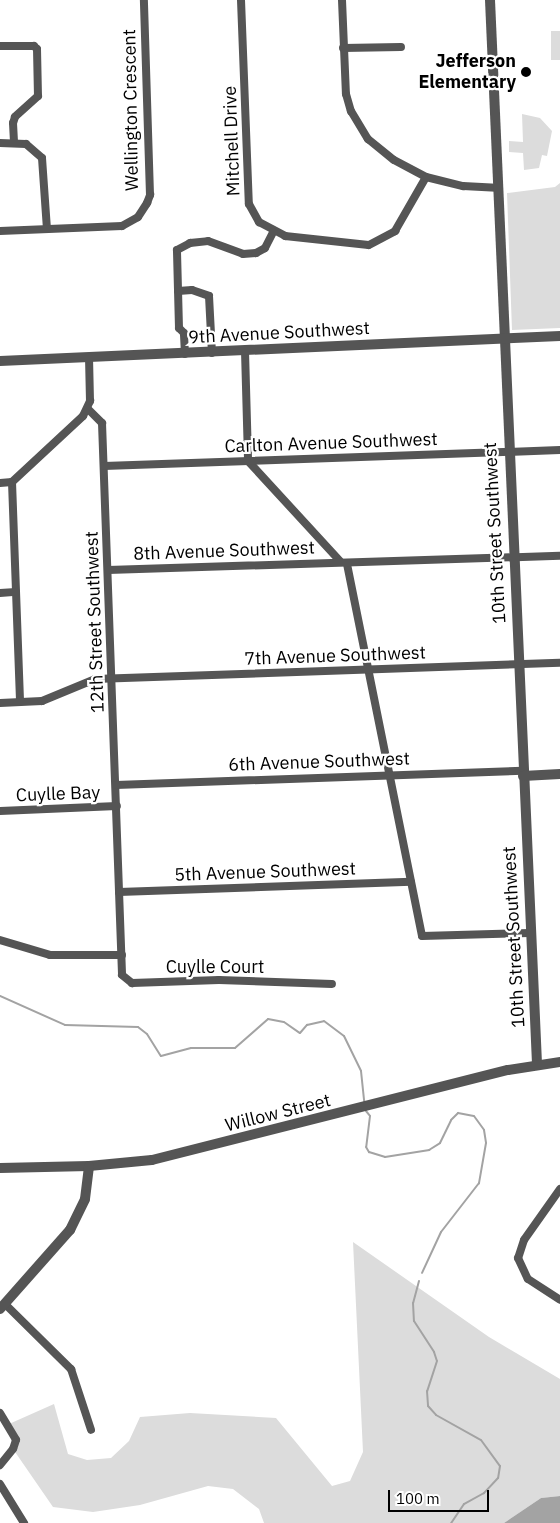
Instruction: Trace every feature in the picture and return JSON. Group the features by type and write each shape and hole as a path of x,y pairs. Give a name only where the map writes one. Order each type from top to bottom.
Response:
{"street":[{"name":"Wellington Crescent","path":"47,229 113,227 138,217 150,195 144,0"},
{"name":"Mitchell Drive","path":"241,0 249,204 259,222 273,232"},
{"path":"342,0 346,94 358,125 380,150 426,177 463,186 496,188"},
{"name":"10th Street Southwest","path":"490,0 507,452 537,1064"},
{"path":"0,46 34,46 37,49 38,96 12,123 14,143"},
{"path":"343,48 401,46"},
{"path":"0,144 14,143 32,146 42,158 47,229 0,231"},
{"path":"185,354 184,333 179,328 177,250 208,241 243,254 256,253 265,248 273,232 359,246 379,242 402,222 426,177"},
{"path":"178,291 192,290 209,296 212,352"},
{"name":"9th Avenue Southwest","path":"0,361 560,336"},
{"path":"245,351 248,461 343,562 368,670 422,936 530,933"},
{"path":"0,483 12,482 88,409 89,358"},
{"name":"12th Street Southwest","path":"88,409 102,423 119,892"},
{"name":"Carlton Avenue Southwest","path":"104,466 560,450"},
{"path":"12,482 20,702"},
{"name":"8th Avenue Southwest","path":"108,570 560,556"},
{"path":"0,593 16,592"},
{"name":"7th Avenue Southwest","path":"0,703 42,701 87,681 111,678 560,663"},
{"name":"6th Avenue Southwest","path":"116,786 390,776 560,774"},
{"name":"Cuylle Bay","path":"0,811 117,806"},
{"name":"5th Avenue Southwest","path":"119,892 411,882"},
{"path":"0,940 50,955 122,955 119,892"},
{"name":"Cuylle Court","path":"122,955 122,975 132,983 219,980 332,984"},
{"name":"Willow Street","path":"0,1168 89,1166 170,1156 537,1064 560,1062"},
{"path":"89,1166 85,1199 70,1230 2,1306 71,1369 91,1430"},
{"path":"560,1189 524,1240 518,1258 528,1279 560,1300"},
{"path":"0,1413 16,1440 13,1449 0,1465"},
{"path":"0,1484 24,1523"}],"shaded area":[{"path":"551,31 560,31 560,60 551,60"},
{"path":"522,114 540,118 552,131 547,156 542,155 539,168 524,170 523,153 509,152 509,141 523,142"},
{"path":"560,183 560,328 512,330 507,193 555,187"},
{"path":"353,1242 489,1337 560,1379 560,1496 541,1498 504,1523 264,1523 259,1509 233,1489 208,1486 140,1505 93,1512 53,1507 13,1449 15,1445 9,1424 54,1404 68,1454 87,1460 111,1458 129,1441 140,1417 190,1413 276,1418 332,1486 350,1481 363,1452"},
{"path":"560,1496 560,1523 504,1523 541,1498"}],"waterway":[{"path":"0,996 65,1025 138,1027 147,1034 161,1056 191,1048 235,1048 268,1019 284,1022 300,1033 307,1025 324,1021 344,1036 361,1071 364,1102"},
{"path":"366,1111 370,1116 366,1147 369,1152 385,1157 429,1150 440,1143 451,1120 458,1113 474,1116 484,1130 486,1143 479,1183 441,1232 422,1273"},
{"path":"419,1281 413,1303 414,1321 434,1352 437,1361 427,1391 428,1406 436,1415 481,1440 500,1466 498,1478 484,1493 464,1504 451,1523"}],"place":[{"name":"Jefferson Elementary","path":"526,72"}]}
